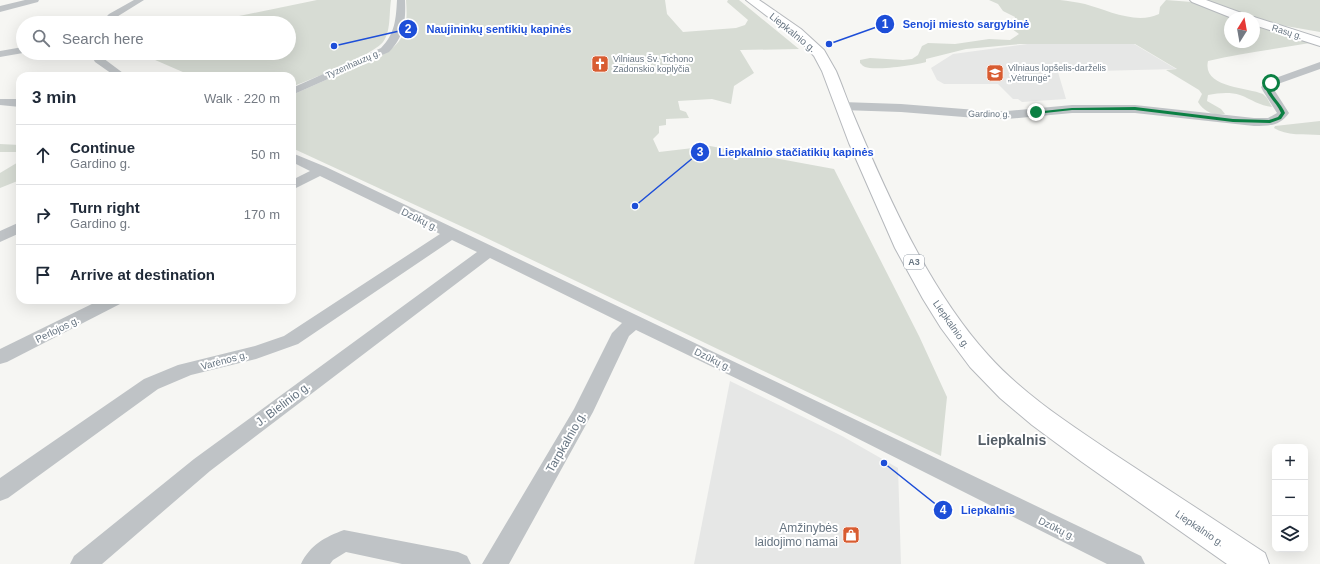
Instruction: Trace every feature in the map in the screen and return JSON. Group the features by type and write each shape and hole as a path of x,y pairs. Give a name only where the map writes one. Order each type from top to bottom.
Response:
{"main road":[{"name":"Liepkalnio g.","path":"752,0 803,38 820,54 885,205 918,269 939,307 961,339 993,377 1012,394 1066,435 1244,562"},
{"path":"1196,0 1227,12"},
{"name":"Rasų g.","path":"1260,23 1320,42"}],"street":[{"path":"0,9 35,0"},
{"path":"112,16 140,0"},
{"name":"Tyzenhauzų g.","path":"296,90 385,50 396,40 401,19 402,0"},
{"path":"0,54 16,51"},
{"path":"99,60 116,72"},
{"name":"Gardino g.","path":"842,106 902,108 989,115 1007,115 1072,109 1135,109 1233,121 1270,122 1279,118 1283,113 1280,106 1269,93 1267,87 1271,83 1320,65"},
{"path":"0,102 16,103"},
{"name":"Dzūkų g.","path":"296,159 788,395 1132,564"},
{"path":"296,184 321,170"},
{"path":"0,237 16,229"},
{"name":"Varėnos g.","path":"0,491 151,384 174,373 277,345 290,340 451,234"},
{"name":"J. Bielinio g.","path":"84,564 202,465 488,252"},
{"name":"Perlojos g.","path":"0,357 106,304"},
{"name":"Tarpkalnio g.","path":"495,564 583,412 621,333 634,321"},
{"path":"314,564 324,552 344,541 458,564"}],"shaded area":[{"path":"317,0 391,0 389,28 383,42 355,60 296,85 296,72 183,72 155,60 296,60 296,16 239,16"},
{"path":"406,0 665,0 667,14 683,32 736,28 745,25 748,20 727,2 728,0 739,0 799,49 740,50 754,73 734,86 731,104 712,99 678,101 680,110 686,112 689,118 666,119 666,125 659,126 659,133 653,139 659,152 710,146 834,169 919,336 947,397 941,456 478,234 296,150 296,93 382,55 390,50 401,39 406,25"},
{"path":"989,0 1060,0 1085,4 1122,15 1141,18 1159,14 1160,7 1166,0 1192,2 1224,14 1224,48 1260,48 1260,27 1310,43 1246,53 1208,61 1208,70 1212,77 1227,85 1263,94 1272,107 1236,94 1224,93 1208,95 1207,101 1221,109 1225,114 1213,114 1206,111 1198,102 1202,94 1199,90 1166,70 1177,69 1135,44 1020,44 966,49 926,59 926,62 914,65 870,68 865,67 860,63 860,60 870,58 903,60 912,59 918,55 922,46 928,43 955,44 989,39 1010,40 1019,34 1012,29 1015,17 1003,11 998,4"},
{"path":"1202,0 1320,0 1320,32 1269,23 1260,20 1260,12 1237,12"},
{"name":"Vilniaus lopšelis-darželis „Vėtrungė“","path":"1035,43 1134,44 1176,69 1058,72 1066,99 1022,102 1018,99 1013,99 998,84 944,84 937,80 931,68 953,54"},
{"path":"1320,121 1320,135 1290,133 1279,131 1274,128 1275,126"},
{"path":"0,144 16,145 16,152 0,152"},
{"path":"16,163 16,182 0,188 0,173"},
{"path":"730,381 842,436 898,468 901,564 694,564"}],"place":[{"name":"Senoji miesto sargybinė","path":"829,44"},
{"name":"Naujininkų sentikių kapinės","path":"334,46"},
{"name":"Vilniaus Šv. Tichono Zadonskio koplyčia","path":"600,64"},
{"name":"Vilniaus lopšelis-darželis „Vėtrungė“","path":"995,73"},
{"name":"Liepkalnio stačiatikių kapinės","path":"635,206"},
{"name":"Liepkalnis","path":"884,463"},
{"name":"Amžinybės laidojimo namai","path":"851,535"}],"district":[{"name":"Liepkalnis","path":"1012,440"}],"route":[{"path":"1036,112 1072,109 1135,109 1156,110 1233,121 1270,122 1279,118 1283,113 1280,106 1269,93 1267,87 1271,83"}]}
